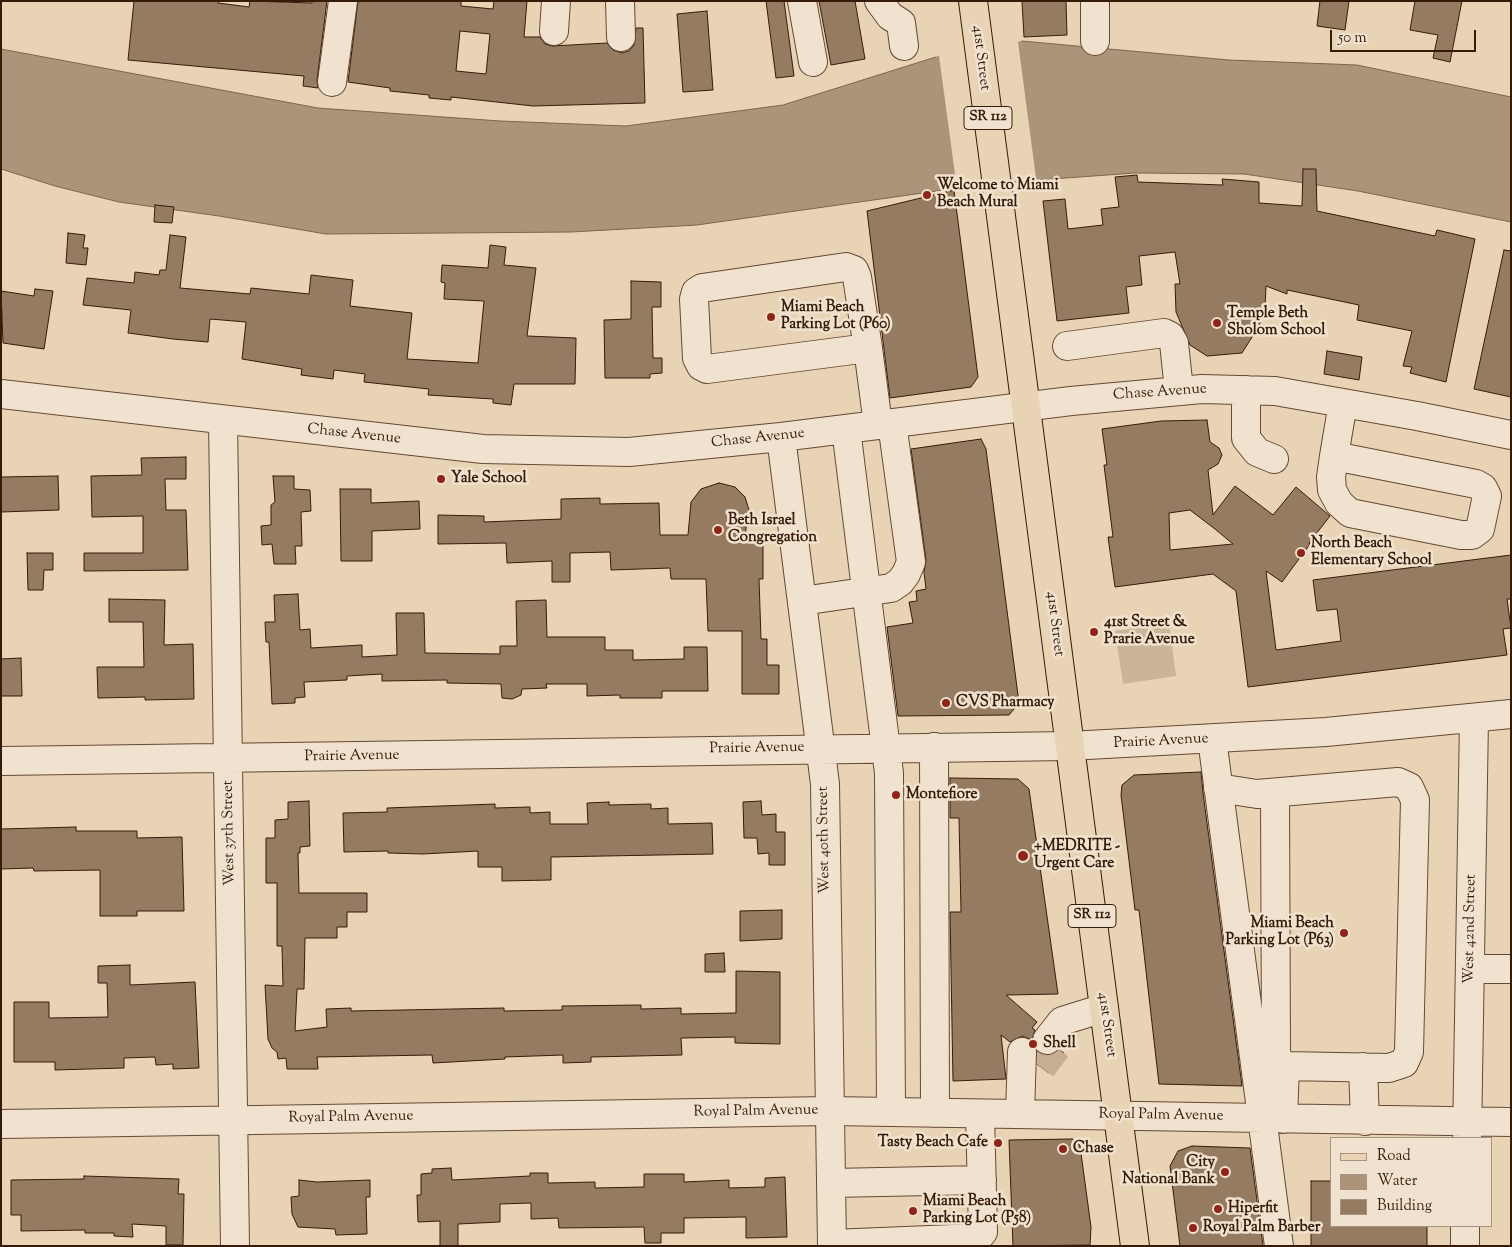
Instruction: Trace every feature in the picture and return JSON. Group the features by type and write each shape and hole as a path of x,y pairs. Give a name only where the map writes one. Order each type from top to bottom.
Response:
{"main road":[{"name":"41st Street","path":"973,1 1135,1246"}],"street":[{"path":"332,82 343,1"},
{"path":"554,31 556,1"},
{"path":"620,1 621,37"},
{"path":"802,1 813,62"},
{"path":"879,1 890,16 901,23 904,46"},
{"path":"1095,1 1096,41"},
{"path":"802,601 891,588 900,582 911,562 885,424 868,348 857,277 854,270 846,268 702,288 696,292 694,299 698,358 701,366 707,369 868,348"},
{"path":"1067,346 1164,332 1170,336 1174,343 1179,390"},
{"name":"Chase Avenue","path":"1,394 223,421 482,449 629,452 781,437 1026,406 1179,390 1276,391 1511,435"},
{"path":"1246,390 1246,438 1257,452 1274,459"},
{"path":"1334,456 1476,484 1483,488 1487,496 1480,528 1472,535 1460,536 1350,513 1339,503 1332,490 1331,478 1334,456 1343,403"},
{"name":"West 37th Street","path":"223,421 235,1246"},
{"path":"846,428 865,573 865,592 884,748 889,773 891,1112"},
{"name":"West 40th Street","path":"781,437 825,784 832,1245"},
{"name":"Prairie Avenue","path":"1,761 1070,746 1392,727 1511,714"},
{"name":"West 42nd Street","path":"1467,1130 1474,719"},
{"path":"1212,739 1256,1071 1273,1119"},
{"path":"934,747 935,1113"},
{"path":"1218,788 1257,794 1398,782 1409,787 1414,800 1409,1052 1404,1063 1398,1067 1285,1066 1256,1071"},
{"path":"1275,793 1276,1053 1279,1061 1285,1066"},
{"path":"1470,968 1511,969"},
{"path":"1020,1114 1039,1050 1062,1021 1104,1008"},
{"path":"1280,1246 1273,1119 1285,1066"},
{"path":"1349,1127 1363,1067"},
{"name":"Royal Palm Avenue","path":"1,1124 830,1111 1273,1119 1349,1127 1467,1130 1511,1122"},
{"path":"832,1245 978,1238 983,1232 980,1114"},
{"path":"831,1184 982,1180"},
{"path":"1465,1227 1465,1246"}],"shaded area":[{"path":"1169,623 1176,676 1123,684 1115,631"}],"water":[{"path":"1022,41 1229,60 1357,65 1511,97 1511,222 1358,191 1244,174 1135,173 951,189 697,225 571,232 326,234 119,202 55,186 1,169 1,49 318,108 500,121 626,126 783,105 939,56"}],"pier":[{"path":"1022,38 1022,41 1018,42 1036,178 957,189 939,56 936,57 935,55"}],"building":[{"path":"134,1 219,1 218,3 249,7 250,1 312,3 312,1 327,1 317,80 318,88 303,86 304,76 128,60"},
{"path":"358,1 461,1 461,6 493,9 494,1 527,1 524,37 540,37 545,44 552,46 607,43 613,50 622,53 629,51 634,45 636,28 643,28 645,103 533,106 451,97 451,100 429,98 429,95 390,91 390,88 348,82","holes":["460,31 490,34 486,74 456,71"]},
{"path":"766,1 784,1 794,76 776,78"},
{"path":"819,1 855,1 865,59 831,65"},
{"path":"1022,1 1066,1 1067,35 1024,37"},
{"path":"1320,1 1349,1 1345,30 1317,26"},
{"path":"1415,1 1462,1 1450,62 1433,58 1438,35 1410,30"},
{"path":"707,11 713,90 683,92 677,14"},
{"path":"1303,169 1316,169 1317,211 1435,236 1437,230 1475,239 1446,382 1410,373 1412,367 1403,366 1412,331 1357,320 1359,305 1287,290 1287,294 1266,286 1265,309 1259,326 1242,353 1207,356 1190,345 1176,312 1175,284 1180,284 1175,252 1139,256 1142,285 1126,287 1129,313 1057,321 1043,201 1065,199 1068,229 1103,225 1101,209 1119,207 1115,177 1137,175 1138,182 1223,185 1222,179 1259,182 1259,203 1302,206"},
{"path":"954,190 978,377 971,387 890,398 867,211"},
{"path":"155,205 174,207 172,223 154,222"},
{"path":"68,233 85,235 83,248 88,248 86,265 66,263"},
{"path":"170,235 186,237 180,288 250,294 251,288 309,294 311,275 353,280 350,306 412,313 407,359 478,363 484,301 444,299 445,283 441,282 442,265 488,268 490,245 506,247 504,265 536,268 527,336 576,338 575,384 514,384 511,405 493,403 493,399 428,395 429,389 364,382 365,374 334,370 333,379 301,375 302,369 242,359 246,322 210,319 208,342 173,339 128,333 131,310 83,305 87,278 134,283 135,272 159,275 160,270 166,270"},
{"path":"1504,250 1511,251 1511,397 1474,389"},
{"path":"631,281 661,282 661,307 652,307 653,358 662,358 662,373 650,374 650,378 605,378 604,320 631,319"},
{"path":"35,289 53,291 44,349 3,343 1,291 34,296"},
{"path":"1327,351 1362,357 1359,380 1324,374"},
{"path":"1207,420 1210,442 1219,448 1222,455 1218,464 1208,470 1213,515 1235,486 1273,515 1296,487 1330,516 1282,582 1266,571 1276,650 1341,641 1337,609 1317,611 1313,580 1511,555 1511,599 1507,599 1511,628 1503,629 1507,655 1248,687 1236,591 1213,574 1115,587 1108,537 1113,537 1104,465 1107,465 1102,429 1161,421","holes":["1190,510 1233,544 1170,550 1169,513"]},
{"path":"981,439 986,449 1019,703 1009,715 898,716 887,627 913,623 909,602 917,601 916,591 926,589 924,572 926,560 911,449"},
{"path":"186,457 186,479 165,479 166,510 186,510 188,570 84,571 84,553 143,553 143,516 92,517 91,476 142,475 141,458"},
{"path":"58,476 59,510 1,512 1,477"},
{"path":"273,476 294,476 294,489 310,490 311,511 301,512 302,546 295,546 296,564 274,564 272,544 262,545 261,526 271,525 271,505 275,502"},
{"path":"719,483 735,487 745,497 749,510 745,535 763,536 763,579 759,579 761,639 767,639 767,665 779,665 779,694 742,694 742,631 708,631 706,579 671,579 670,568 611,570 610,552 570,553 570,582 552,582 552,561 507,563 506,543 438,544 438,515 484,516 484,522 561,519 561,499 600,498 600,504 659,503 660,535 688,535 691,502 701,489"},
{"path":"340,489 371,489 371,503 419,501 420,529 372,531 372,561 341,561"},
{"path":"27,553 53,553 53,570 44,570 43,590 28,590"},
{"path":"298,594 300,630 310,629 311,648 362,645 362,657 397,655 396,613 424,613 425,653 500,654 500,646 517,646 516,601 546,600 547,637 605,637 605,650 633,650 633,660 684,659 684,647 707,647 708,691 662,691 662,698 620,698 620,695 587,696 587,684 546,684 547,688 522,689 521,695 512,699 502,698 501,684 447,683 447,680 382,681 382,674 347,676 347,680 304,682 305,697 295,698 295,703 272,704 269,642 266,642 265,622 275,622 274,595"},
{"path":"109,599 165,600 164,645 193,644 194,699 145,700 145,697 98,698 97,667 144,667 143,622 109,622"},
{"path":"21,658 22,696 1,696 1,659"},
{"path":"1201,772 1242,1086 1159,1084 1139,910 1135,910 1121,795 1122,785 1134,775"},
{"path":"950,778 1018,779 1029,789 1058,994 1006,995 1037,1022 1032,1028 1035,1030 1032,1040 1022,1036 1010,1042 1001,1035 1006,1079 953,1081 950,912 961,912 959,818 950,818"},
{"path":"309,801 310,846 300,847 300,853 298,853 299,893 367,893 367,912 347,912 347,927 337,927 337,938 305,938 304,989 297,989 295,1031 327,1027 326,1009 351,1008 351,1011 504,1008 504,1011 562,1010 562,1006 641,1005 641,1009 681,1008 681,1014 736,1013 736,971 780,972 780,1044 735,1043 735,1037 681,1038 682,1055 591,1057 591,1062 563,1063 563,1055 505,1057 505,1059 433,1063 432,1055 317,1057 318,1069 287,1069 286,1058 278,1059 277,1052 272,1048 268,1039 265,985 283,986 282,946 277,946 277,883 266,883 266,838 275,838 275,820 288,819 288,802"},
{"path":"761,801 762,815 776,814 776,832 785,832 785,865 769,865 769,853 758,854 757,838 744,838 743,802"},
{"path":"609,802 609,805 651,804 651,809 668,808 668,824 712,823 713,854 551,857 551,880 502,881 502,867 478,867 478,851 423,854 388,853 388,851 344,852 343,813 387,812 387,808 495,804 495,808 530,807 530,813 550,812 550,824 588,824 587,803"},
{"path":"76,827 76,831 137,831 137,838 182,837 184,911 137,911 137,916 100,916 100,870 34,871 33,868 1,869 1,829"},
{"path":"782,910 782,939 740,941 740,911"},
{"path":"724,953 725,972 705,972 705,954"},
{"path":"130,965 130,985 195,982 199,1068 173,1069 173,1064 156,1065 155,1057 124,1058 124,1068 55,1070 55,1062 14,1062 14,1002 49,1002 49,1018 108,1017 107,983 98,983 98,966"},
{"path":"1059,1050 1064,1053 1049,1073 1037,1064 1038,1052 1045,1055 1053,1054"},
{"path":"1072,1139 1077,1141 1080,1146 1091,1227 1090,1245 1013,1246 1009,1140"},
{"path":"1192,1146 1250,1148 1263,1246 1180,1246 1170,1166 1178,1151"},
{"path":"451,1168 452,1180 530,1176 530,1173 548,1173 548,1183 595,1182 595,1188 644,1187 644,1174 684,1174 684,1182 729,1180 729,1188 765,1187 765,1178 785,1177 787,1237 746,1238 746,1217 684,1218 684,1233 661,1233 661,1243 645,1243 644,1227 559,1228 558,1218 531,1219 531,1203 500,1204 500,1222 458,1224 458,1246 440,1246 440,1221 418,1222 417,1195 421,1195 421,1174 432,1173 432,1169"},
{"path":"84,1176 179,1179 178,1194 184,1194 183,1245 166,1245 166,1226 132,1224 133,1237 114,1236 114,1233 85,1233 85,1230 21,1231 21,1215 11,1215 11,1180 84,1179"},
{"path":"299,1180 317,1182 370,1180 370,1197 366,1197 367,1234 336,1235 335,1229 298,1227 292,1214 291,1197 299,1196"},
{"path":"1311,1181 1330,1181 1330,1227 1427,1227 1427,1246 1311,1246"}],"tunnel":[{"path":"1042,1068 1057,1048"}],"place":[{"name":"Welcome to Miami Beach Mural","path":"927,195"},
{"name":"Miami Beach Parking Lot (P60)","path":"771,317"},
{"name":"Temple Beth Sholom School","path":"1217,323"},
{"name":"Yale School","path":"441,479"},
{"name":"Beth Israel Congregation","path":"718,530"},
{"name":"North Beach Elementary School","path":"1301,553"},
{"name":"41st Street & Prarie Avenue","path":"1094,632"},
{"name":"CVS Pharmacy","path":"946,703"},
{"name":"Montefiore","path":"896,795"},
{"name":"+MEDRITE - Urgent Care","path":"1023,856"},
{"name":"Miami Beach Parking Lot (P63)","path":"1344,933"},
{"name":"Shell","path":"1033,1044"},
{"name":"Tasty Beach Cafe","path":"998,1143"},
{"name":"Chase","path":"1063,1149"},
{"name":"City National Bank","path":"1225,1172"},
{"name":"Hiperfit","path":"1218,1209"},
{"name":"Miami Beach Parking Lot (P58)","path":"913,1211"},
{"name":"Royal Palm Barber","path":"1193,1228"}]}
